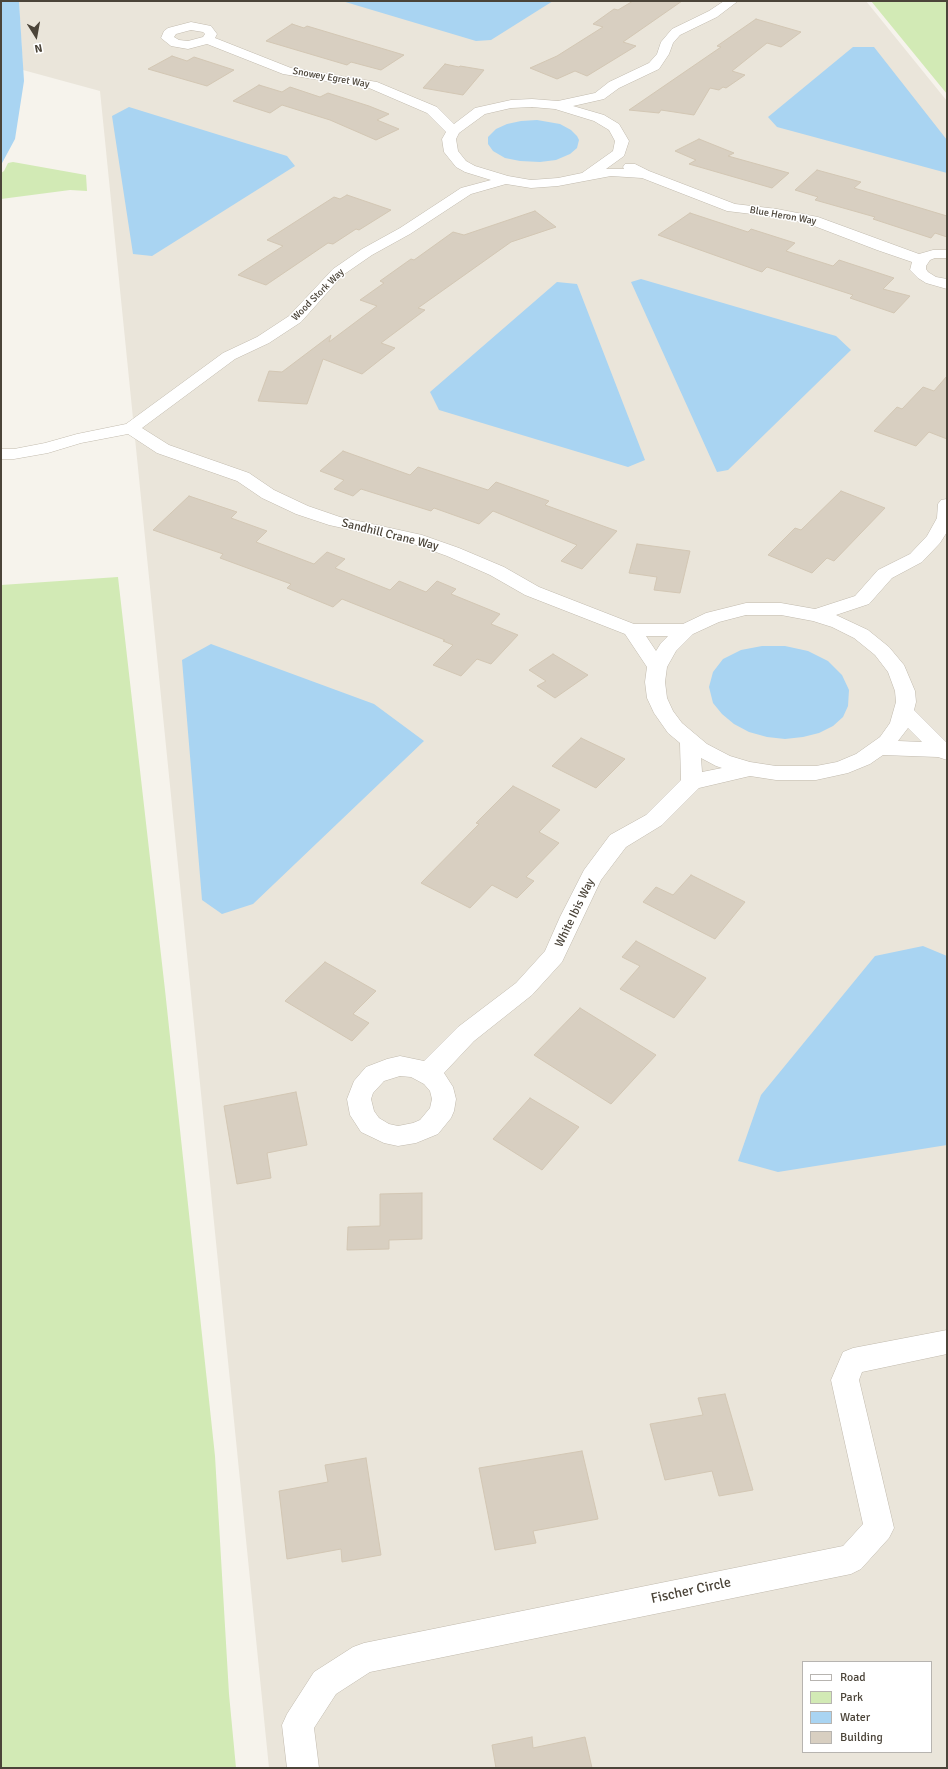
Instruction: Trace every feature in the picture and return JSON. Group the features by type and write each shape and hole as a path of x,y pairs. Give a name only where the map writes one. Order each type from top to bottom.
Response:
{"street":[{"path":"556,105 599,96 614,85 654,66 663,54 667,42 676,32 713,14 732,1"},
{"name":"Snowey Egret Way","path":"208,40 288,71 372,85 432,110 480,111"},
{"path":"599,96 599,118"},
{"path":"466,191 470,169 461,164 451,152 449,139 453,131 480,111 510,104 532,103 556,105 599,118 614,127 622,141 618,153 587,176"},
{"name":"Snowey Egret Way","path":"432,110 453,131"},
{"name":"Blue Heron Way","path":"618,153 628,166 644,174 732,208 813,220 860,239 921,260"},
{"name":"Blue Heron Way","path":"470,169 506,180 530,184 558,182 611,172 644,174"},
{"name":"Wood Stork Way","path":"131,428 228,356 263,340 295,319 338,272 368,252 405,231 466,191 506,180"},
{"path":"947,254 933,254 921,260 918,265 918,270 923,276 930,280 947,284"},
{"path":"1,454 14,454 48,448 77,439 131,428"},
{"name":"Sandhill Crane Way","path":"131,428 163,449 243,477 268,494 302,510 335,521 416,539 453,552 497,570 532,591 632,630"},
{"path":"1,448 46,438 77,439"},
{"path":"816,615 862,600 885,574 916,558 934,539 946,518 947,504"},
{"path":"861,634 862,600"},
{"path":"746,609 781,609 816,615 839,623 861,634 882,651 897,670 905,691 904,712 896,731 881,748 853,764 823,772 790,774 750,769 711,755 690,742 675,728 657,698 655,682 657,667 668,647 686,630 713,616 746,609"},
{"path":"632,630 686,630"},
{"path":"632,630 657,667"},
{"path":"904,712 944,752"},
{"path":"690,742 692,782 750,769"},
{"path":"881,748 944,752"},
{"name":"White Ibis Way","path":"428,1073 466,1034 524,989 554,956 571,917 592,876 618,841 654,820 692,782"},
{"name":"Fischer Circle","path":"302,1768 298,1725 325,1683 364,1658 851,1559 879,1528 845,1380 853,1361 947,1342"}],"shaded area":[{"path":"19,1 866,1 947,101 947,1768 269,1768 100,91 23,70"}],"green space":[{"path":"871,1 947,1 947,94 929,72"},
{"path":"13,162 86,175 87,191 70,190 1,199 1,173 4,171 8,163"},
{"path":"118,577 165,990 215,1456 229,1694 236,1768 1,1768 1,585"}],"water":[{"path":"1,1 19,1 24,81 15,139 1,165"},
{"path":"342,1 553,1 491,40 476,41"},
{"path":"853,47 874,47 947,140 947,173 777,127 768,117"},
{"path":"129,107 287,156 295,166 152,256 133,254 112,116"},
{"path":"537,120 560,124 571,130 579,140 577,148 570,154 556,160 540,162 520,161 505,158 493,151 488,144 488,137 496,129 507,124"},
{"path":"641,279 836,336 851,350 728,470 717,472 631,282"},
{"path":"557,282 577,284 645,460 628,467 439,410 430,392"},
{"path":"211,644 374,704 424,741 253,904 222,914 202,900 182,660"},
{"path":"762,646 785,646 808,651 828,661 842,675 849,690 848,706 843,717 833,726 819,733 785,739 767,737 749,732 734,724 722,714 713,703 709,687 713,672 723,659 741,650"},
{"path":"923,946 947,956 947,1145 778,1172 738,1161 761,1095 875,956"}],"building":[{"path":"633,1 682,1 623,42 636,46 587,76 575,71 557,79 530,68 557,56 603,27 593,24 614,9 618,10"},
{"path":"756,19 801,32 781,47 767,43 732,71 745,75 726,88 723,87 719,90 710,88 694,115 661,110 659,113 629,110 721,47 717,46"},
{"path":"292,24 304,28 307,26 404,55 381,70 351,62 347,65 266,41"},
{"path":"172,56 187,61 194,57 234,70 207,86 148,69"},
{"path":"445,64 484,70 463,95 423,88"},
{"path":"259,85 282,92 290,87 320,97 328,93 389,114 377,120 399,129 376,140 330,120 282,105 270,113 233,101"},
{"path":"699,139 734,153 728,156 789,173 772,188 689,164 696,160 675,151"},
{"path":"817,170 861,182 854,188 947,216 947,237 935,233 931,238 873,219 875,217 815,200 818,197 795,190"},
{"path":"347,195 391,210 359,230 356,229 333,244 328,243 266,285 238,275 283,246 267,240 334,197 340,199"},
{"path":"535,211 556,227 511,242 418,308 425,310 381,343 395,348 362,374 323,359 307,404 258,401 269,371 282,372 331,335 329,342 377,306 360,300 384,283 380,281 411,259 414,260 453,232 464,235"},
{"path":"690,213 748,232 751,229 795,243 786,251 833,266 839,260 894,278 883,289 910,296 894,313 850,298 853,295 767,267 762,272 658,235"},
{"path":"947,376 947,439 929,432 916,446 874,431 897,407 902,409 923,387 934,391"},
{"path":"343,451 410,475 418,467 488,490 496,482 549,501 545,505 617,531 582,569 561,561 577,545 493,511 479,524 434,508 431,511 361,489 353,496 334,489 344,480 320,471"},
{"path":"841,491 885,508 834,561 827,558 812,573 768,555 795,528 801,530"},
{"path":"189,496 237,512 231,518 267,531 256,542 314,564 327,552 345,559 335,568 390,590 399,581 426,592 437,581 456,589 451,594 500,614 491,624 518,635 491,664 477,659 461,676 433,665 453,645 443,641 445,640 342,599 333,607 287,588 291,584 220,558 223,554 153,530"},
{"path":"637,544 690,551 680,593 654,590 657,577 629,573"},
{"path":"553,654 588,675 555,698 537,686 546,681 529,670"},
{"path":"581,738 625,759 596,788 552,766"},
{"path":"513,786 560,810 539,832 559,843 526,877 534,881 517,898 492,885 470,908 421,883 479,824 476,823"},
{"path":"691,875 745,902 715,939 643,902 656,887 673,895"},
{"path":"636,941 706,978 674,1018 620,989 640,966 622,957"},
{"path":"325,962 376,991 353,1014 369,1023 352,1041 285,1001"},
{"path":"580,1008 656,1055 611,1104 534,1055"},
{"path":"296,1092 307,1145 267,1153 271,1178 237,1184 224,1106"},
{"path":"530,1098 579,1127 542,1170 493,1139"},
{"path":"422,1193 422,1239 389,1240 389,1249 347,1250 348,1227 380,1226 380,1194"},
{"path":"725,1394 753,1490 719,1496 712,1471 665,1480 650,1424 703,1415 698,1398"},
{"path":"582,1451 598,1519 533,1531 536,1543 495,1550 479,1468"},
{"path":"366,1458 381,1555 342,1562 341,1549 287,1559 279,1491 328,1482 325,1465"},
{"path":"532,1737 533,1748 585,1737 592,1768 496,1768 492,1745"}]}
